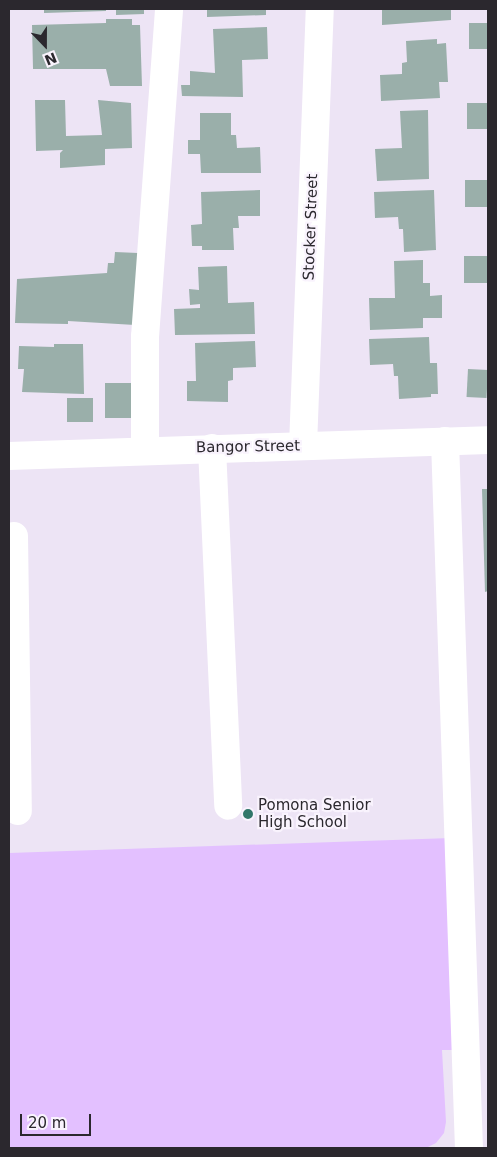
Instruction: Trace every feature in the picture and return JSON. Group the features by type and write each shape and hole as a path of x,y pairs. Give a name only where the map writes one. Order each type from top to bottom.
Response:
{"street":[{"path":"145,450 145,338 169,9"},
{"name":"Stocker Street","path":"303,446 320,9"},
{"name":"Bangor Street","path":"9,456 488,440"},
{"path":"445,441 469,1148"},
{"path":"212,448 228,806"},
{"path":"14,536 18,811"}],"shaded area":[{"path":"451,838 458,1050 442,1050 446,1122 444,1133 436,1143 426,1148 9,1148 9,853"}],"building":[{"path":"44,9 106,9 106,11 44,13"},
{"path":"116,9 144,9 144,14 116,15"},
{"path":"207,9 266,9 266,15 207,17"},
{"path":"382,9 451,9 451,20 382,25"},
{"path":"106,19 132,19 132,25 140,25 142,86 110,86 106,69 33,69 32,25 106,23"},
{"path":"469,23 488,23 488,49 469,49"},
{"path":"267,27 268,59 242,60 243,97 182,96 181,85 190,85 190,71 215,73 213,29"},
{"path":"437,39 437,44 446,43 448,82 439,82 440,98 381,101 380,75 402,74 402,63 407,62 406,41"},
{"path":"35,100 65,100 66,136 102,135 98,100 131,103 132,148 105,149 105,165 60,168 60,153 63,150 36,151"},
{"path":"467,103 488,103 488,129 467,129"},
{"path":"428,110 429,179 377,181 375,149 402,148 400,111"},
{"path":"200,113 231,113 231,135 236,135 237,148 260,147 261,173 201,173 200,154 188,154 188,140 200,140"},
{"path":"465,180 488,180 488,207 465,207"},
{"path":"260,190 260,216 238,216 239,228 233,228 234,250 202,250 202,246 192,246 191,225 202,224 201,192"},
{"path":"434,190 436,250 404,252 403,229 399,229 398,217 375,218 374,192"},
{"path":"115,252 138,253 135,325 68,321 68,324 15,323 17,279 107,273 108,263 114,263"},
{"path":"464,256 488,256 488,283 464,283"},
{"path":"423,260 423,283 430,283 430,296 442,295 442,318 423,318 423,328 370,330 369,298 395,298 394,261"},
{"path":"227,266 228,303 254,302 255,334 175,335 174,309 200,308 200,304 190,305 189,289 199,290 198,267"},
{"path":"429,337 430,363 437,363 438,394 431,394 431,397 399,399 398,376 394,376 393,364 370,365 369,339"},
{"path":"255,341 256,367 233,368 233,380 228,381 228,402 187,401 187,381 196,381 195,343"},
{"path":"54,344 83,344 84,394 22,392 24,369 18,369 19,346 54,347"},
{"path":"468,369 488,370 487,398 467,397"},
{"path":"105,383 132,383 132,418 105,418"},
{"path":"67,398 93,398 93,422 67,422"},
{"path":"482,489 488,489 488,591 485,592"}],"place":[{"name":"Pomona Senior High School","path":"248,814"}]}
